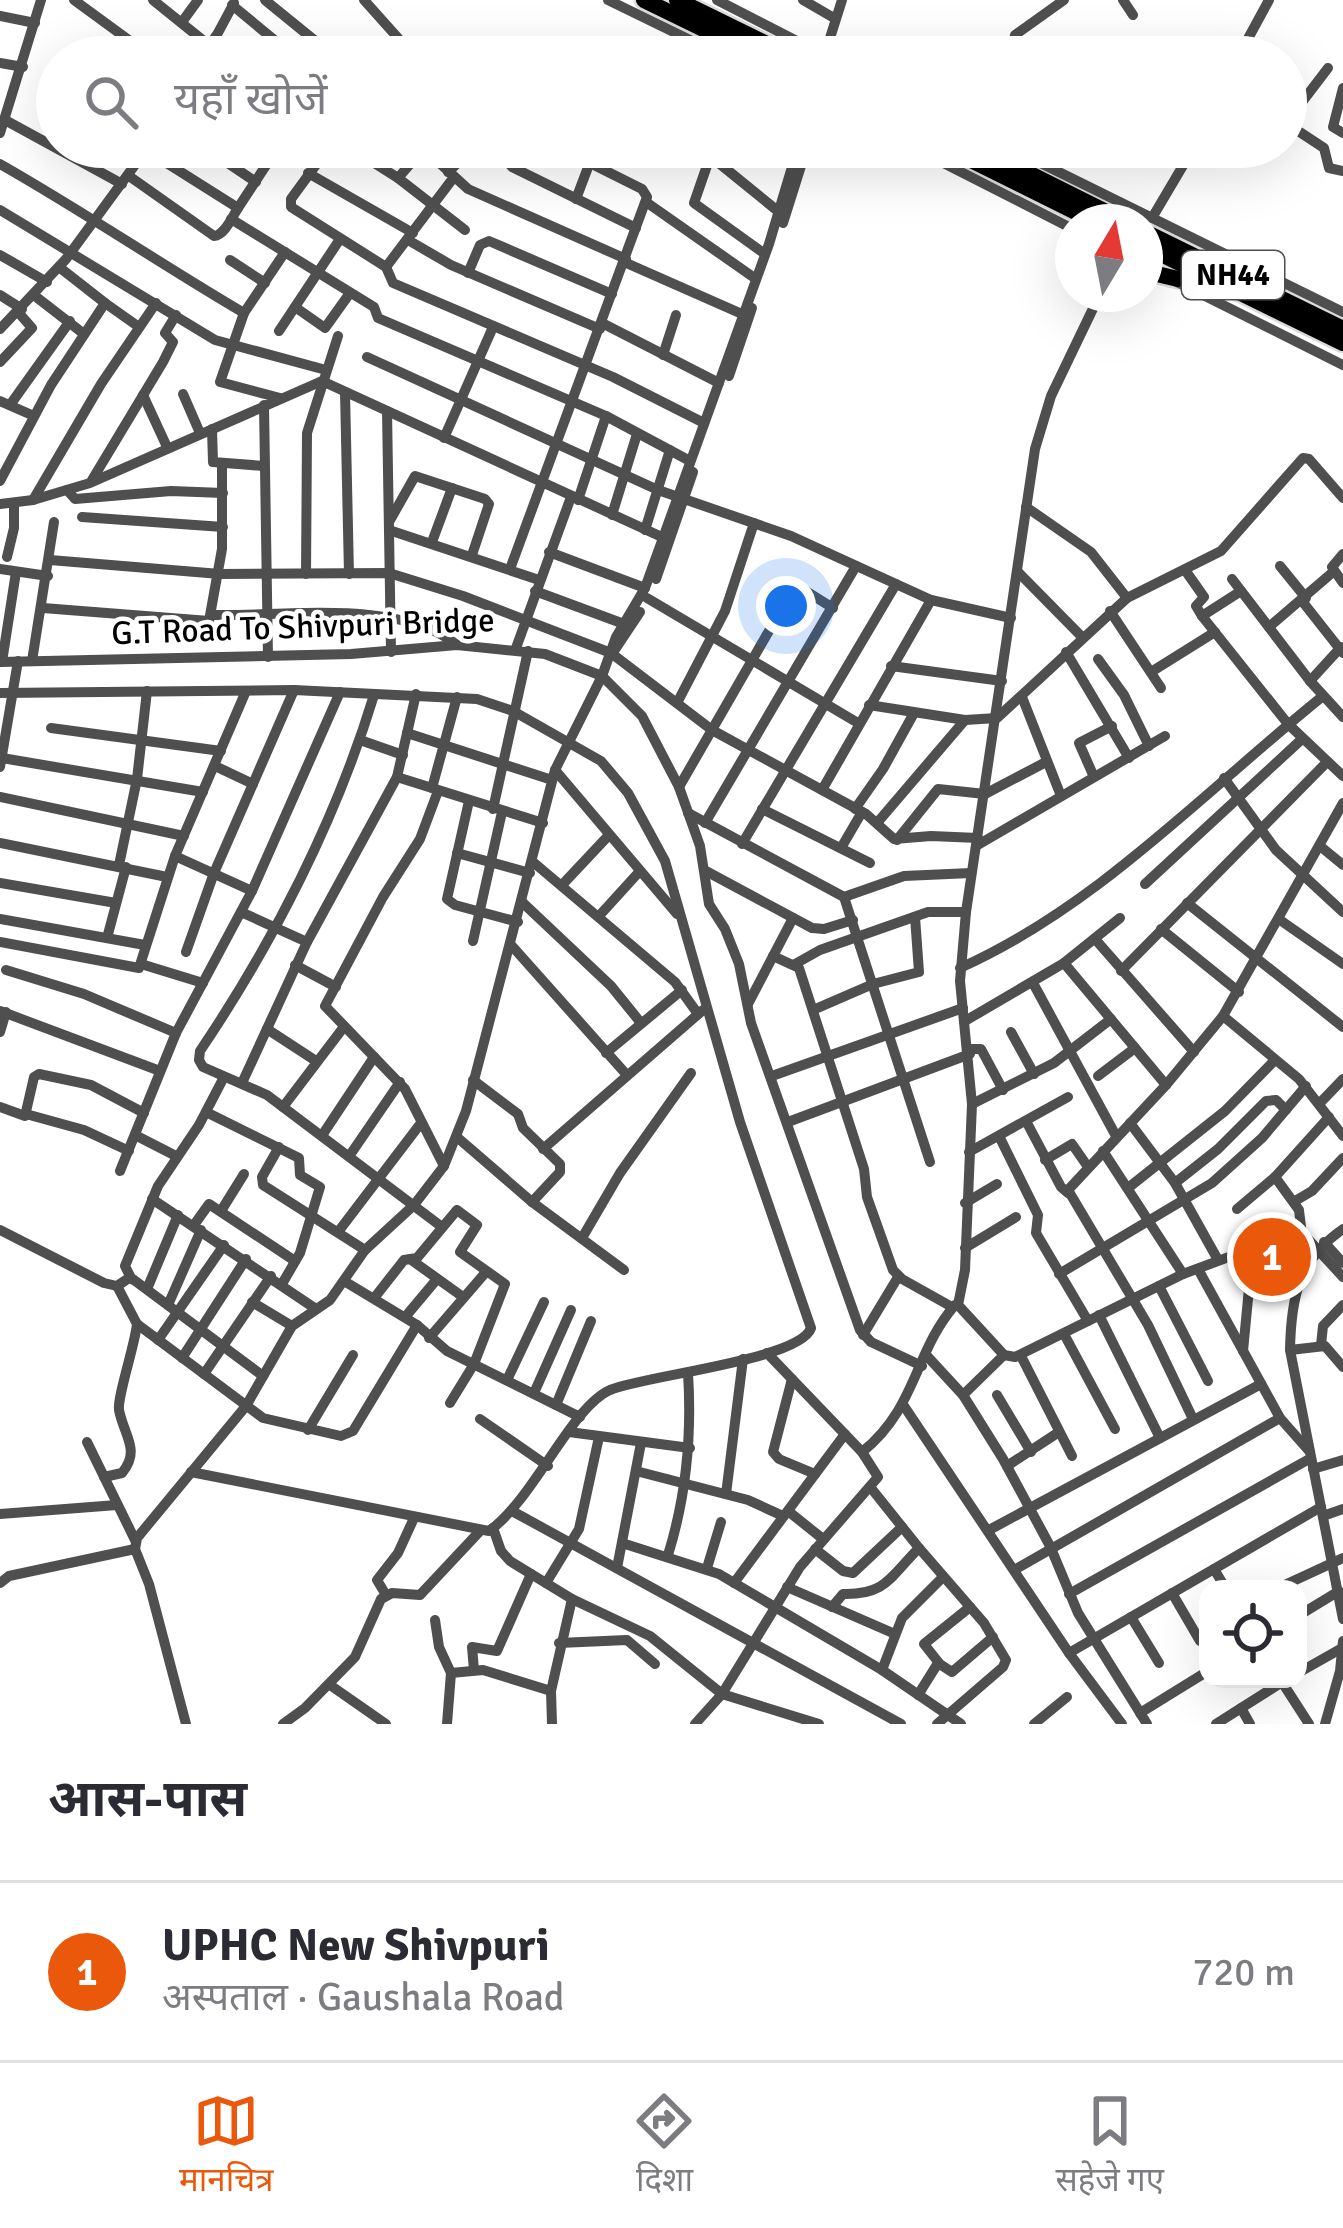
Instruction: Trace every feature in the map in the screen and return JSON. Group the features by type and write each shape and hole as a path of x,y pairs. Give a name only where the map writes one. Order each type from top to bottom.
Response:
{"highway":[{"path":"644,0 718,36"},
{"path":"677,0 750,36"},
{"path":"1003,168 1065,204"},
{"path":"1009,168 1087,204"},
{"name":"NH44","path":"1163,232 1330,311 1343,329"},
{"name":"NH44","path":"1163,255 1343,343"},
{"path":"1163,274 1178,279 1200,272"}],"street":[{"path":"36,142 2,128 41,0"},
{"path":"74,0 123,36"},
{"path":"153,0 198,36"},
{"path":"182,22 198,0"},
{"path":"265,0 309,36"},
{"path":"364,0 396,36"},
{"path":"608,0 682,36"},
{"path":"718,0 787,36"},
{"path":"802,0 834,18"},
{"path":"830,36 842,0"},
{"path":"1016,36 1064,0"},
{"path":"1123,0 1133,15"},
{"path":"1249,36 1269,0"},
{"path":"216,36 234,3 271,36"},
{"path":"0,16 35,23"},
{"path":"0,63 23,67"},
{"path":"1307,96 1328,68"},
{"path":"1343,88 1333,127 1343,133"},
{"path":"1307,137 1324,148 1329,168 1343,171"},
{"path":"0,164 244,313"},
{"path":"97,168 126,180 214,236 221,234 265,168"},
{"path":"0,328 47,282 134,168"},
{"path":"173,168 285,252 374,307 378,318 605,416 690,461"},
{"path":"235,168 256,182"},
{"path":"312,168 290,199 291,207 386,267 393,283 587,365 704,423"},
{"path":"386,168 465,230"},
{"path":"398,178 406,168"},
{"path":"444,168 487,198 742,314"},
{"path":"386,267 456,168"},
{"path":"514,168 636,228"},
{"path":"576,199 588,168"},
{"path":"602,168 642,189 646,202 756,279"},
{"path":"701,168 694,203 765,254"},
{"path":"726,168 779,212"},
{"path":"0,1583 9,1576 136,1545 246,1406 292,1326 331,1300 365,1250 414,1205 444,1166 458,1138 512,946 553,775 625,624 646,593 795,168"},
{"path":"611,652 623,641 646,593 796,168"},
{"path":"953,168 1055,221"},
{"path":"1046,168 1111,204"},
{"path":"1161,204 1182,168"},
{"path":"308,173 468,273 601,326 719,383"},
{"path":"510,569 646,202"},
{"path":"0,209 203,334 324,376 345,392 664,538"},
{"path":"279,331 340,239"},
{"path":"468,273 485,240 612,294"},
{"path":"284,399 222,385 220,378 244,313 285,252"},
{"path":"0,255 47,282"},
{"path":"230,260 265,283"},
{"path":"59,267 139,327"},
{"path":"1163,276 1343,365"},
{"path":"374,307 393,283"},
{"path":"295,308 325,328 350,293"},
{"path":"0,295 20,310 32,328 0,362"},
{"path":"35,296 84,334"},
{"path":"0,481 34,416 105,303"},
{"path":"33,500 100,384 156,303"},
{"path":"862,1452 880,1438 904,1406 955,1304 965,1270 973,1104 960,968 971,873 1035,449 1051,396 1091,312"},
{"path":"90,482 172,344 165,333 176,315"},
{"path":"663,355 676,315"},
{"path":"34,416 5,403 70,321"},
{"path":"444,438 494,327"},
{"path":"306,574 307,433 338,336"},
{"path":"368,357 658,490 754,523 931,600 1011,618"},
{"path":"7,556 14,528 7,504 90,482 284,399 324,376"},
{"path":"345,392 349,574"},
{"path":"142,394 167,447"},
{"path":"183,394 206,431 213,462 264,466"},
{"path":"264,405 268,657"},
{"path":"387,411 391,652"},
{"path":"473,940 524,670 525,619 605,416"},
{"path":"613,515 637,434"},
{"path":"0,447 14,454"},
{"path":"645,530 670,450"},
{"path":"868,705 965,720 997,718 1127,598 1230,542 1303,458 1310,459 1343,498"},
{"path":"213,615 223,527 222,464"},
{"path":"388,526 413,476 452,488 489,502 472,555"},
{"path":"432,542 452,488"},
{"path":"67,490 75,499 170,491 223,493"},
{"path":"1026,507 1091,552 1127,598"},
{"path":"82,518 223,527"},
{"path":"32,661 55,522"},
{"path":"677,703 714,635 754,523"},
{"path":"388,526 510,569 625,624"},
{"path":"549,552 646,593 858,723"},
{"path":"1343,554 1332,564 1343,583"},
{"path":"50,560 220,574 389,573 611,652 712,730 858,810 897,840 931,836 977,842 1165,736"},
{"path":"705,823 856,566"},
{"path":"1280,566 1342,649 1310,681"},
{"path":"0,569 48,577"},
{"path":"1185,570 1204,596 1196,606 1202,616 1288,724 1343,776"},
{"path":"1017,571 1082,638"},
{"path":"1,662 16,572"},
{"path":"1269,627 1333,572"},
{"path":"1232,579 1343,717"},
{"path":"742,844 896,584"},
{"path":"679,787 794,589 833,608"},
{"path":"1202,616 1241,591"},
{"path":"822,790 931,600"},
{"path":"43,608 202,622 213,615 389,616 457,645"},
{"path":"1110,611 1161,688"},
{"path":"1150,672 1215,632"},
{"name":"G.T Road To Shivpuri Bridge","path":"1,662 268,657 457,645 561,658 602,676"},
{"path":"1066,652 1129,758"},
{"path":"1098,659 1124,695 1149,746"},
{"path":"0,767 9,689 18,664"},
{"path":"891,666 1002,681"},
{"path":"602,676 642,716 679,787 704,870 709,904 739,964 746,1007 863,1335 925,1361 963,1395 1030,1508 1094,1639 1143,1718 1199,1678"},
{"path":"9,689 294,690 486,700 569,739 601,760 628,793 661,851 702,1011 811,1328 803,1341 767,1353 612,1390 580,1417 548,1466 494,1528 479,1531 191,1472"},
{"path":"186,952 214,873 294,690"},
{"path":"107,938 123,866 147,691"},
{"path":"0,942 136,969 141,964 175,856 246,691"},
{"path":"120,1171 176,1033 252,891 340,692"},
{"path":"242,1083 295,965 397,777 416,694"},
{"path":"374,695 360,740 275,927 199,1060 203,1067 242,1083 323,1134 442,1227"},
{"path":"960,968 1055,918 1322,696"},
{"path":"444,1166 400,1082 326,1009 383,897 420,839 457,697"},
{"path":"1022,697 1061,796"},
{"path":"841,848 914,713"},
{"path":"877,823 965,720"},
{"path":"1094,777 1079,743 1112,726"},
{"path":"51,728 221,752"},
{"path":"407,733 553,775 680,918"},
{"path":"1144,884 1302,739"},
{"path":"360,740 403,755"},
{"path":"2,758 203,792"},
{"path":"897,840 938,789 985,794 1046,762"},
{"path":"1121,970 1327,762"},
{"path":"215,766 253,784"},
{"path":"397,777 543,823"},
{"path":"1224,778 1303,878 1343,912"},
{"path":"0,796 184,836"},
{"path":"469,801 447,899 518,922"},
{"path":"762,808 870,863"},
{"path":"1068,1193 1223,1016 1341,812"},
{"path":"688,813 844,897 930,1162"},
{"path":"562,885 609,836"},
{"path":"0,843 167,877"},
{"path":"1320,846 1343,865"},
{"path":"457,853 531,868 562,885 702,1011"},
{"path":"175,856 252,891"},
{"path":"704,870 818,929 853,920"},
{"path":"599,916 639,872"},
{"path":"844,897 904,876 971,873"},
{"path":"0,884 116,903"},
{"path":"523,902 611,986 641,1023"},
{"path":"1187,902 1338,1023 1343,1004"},
{"path":"773,956 795,964 933,911 966,912"},
{"path":"241,912 307,942"},
{"path":"814,1010 920,970 915,917"},
{"path":"746,1007 793,918"},
{"path":"772,1076 964,1014 1033,983 1120,918"},
{"path":"0,919 146,945"},
{"path":"1280,920 1343,964"},
{"path":"1161,929 1239,992"},
{"path":"1095,939 1194,1052"},
{"path":"512,946 626,1074"},
{"path":"141,964 203,983"},
{"path":"795,964 864,1168 867,1197 898,1277 955,1304 1004,1355 1021,1356 1183,1274 1291,1234 1302,1235 1343,1263"},
{"path":"1064,964 1166,1085"},
{"path":"295,965 336,988"},
{"path":"7,970 84,994 176,1033"},
{"path":"1033,983 1116,1136"},
{"path":"606,1053 682,990"},
{"path":"0,1031 3,1011 160,1071"},
{"path":"543,1149 702,1011"},
{"path":"1223,1016 1306,1086 1343,1136"},
{"path":"973,1104 1034,1074 1111,1019"},
{"path":"283,1107 343,1028"},
{"path":"266,1029 316,1061"},
{"path":"1010,1032 1034,1074"},
{"path":"1098,1076 1136,1048"},
{"path":"788,1122 981,1049 1003,1090"},
{"path":"323,1134 374,1057"},
{"path":"1128,1188 1225,1111 1274,1061"},
{"path":"582,1238 691,1073"},
{"path":"26,1114 34,1077 39,1074 91,1085 144,1114"},
{"path":"224,1076 152,1199 126,1264 131,1278 263,1376"},
{"path":"1319,1104 1343,1079"},
{"path":"473,1080 518,1114 523,1128 561,1169 532,1202"},
{"path":"350,1155 400,1082"},
{"path":"1060,1274 1186,1201 1237,1162 1306,1086"},
{"path":"969,1152 1068,1097"},
{"path":"1175,1183 1219,1149 1268,1099 1286,1110"},
{"path":"0,1107 20,1117 26,1114 84,1130 129,1151"},
{"path":"204,1374 252,1302 295,1261 320,1187 300,1175 299,1159 206,1112"},
{"path":"1237,1209 1275,1177 1328,1117"},
{"path":"1026,1121 1060,1187 1105,1248 1133,1298 1192,1419"},
{"path":"338,1232 421,1123"},
{"path":"1130,1123 1175,1183 1217,1260"},
{"path":"135,1136 176,1156"},
{"path":"999,1136 1038,1215 1036,1233 1094,1318 1160,1438"},
{"path":"458,1138 532,1202 624,1270"},
{"path":"1046,1160 1072,1144 1088,1167"},
{"path":"279,1147 262,1174 262,1183 365,1250"},
{"path":"1103,1151 1183,1274"},
{"path":"1294,1201 1312,1191 1343,1158"},
{"path":"221,1211 244,1174"},
{"path":"1275,1177 1294,1201 1302,1235"},
{"path":"965,1203 997,1184"},
{"path":"152,1199 316,1309"},
{"path":"158,1340 207,1204 295,1261"},
{"path":"375,1298 404,1260 419,1256 459,1209 476,1223 460,1252 502,1280 504,1287 474,1364 450,1403"},
{"path":"147,1289 178,1215"},
{"path":"965,1248 1016,1216"},
{"path":"1343,1229 1320,1246 1299,1284 1290,1350 1322,1511 1337,1560 1343,1613"},
{"path":"0,1230 104,1283 117,1286 131,1278"},
{"path":"172,1309 224,1245"},
{"path":"1320,1246 1343,1277"},
{"path":"1244,1250 1250,1278 1244,1351"},
{"path":"182,1358 246,1259"},
{"path":"410,1259 463,1298"},
{"path":"1198,1269 1280,1418 1311,1460"},
{"path":"429,1338 486,1272"},
{"path":"863,1335 898,1277"},
{"path":"406,1316 436,1279"},
{"path":"344,1281 406,1316 429,1338 474,1364 580,1417"},
{"path":"117,1286 137,1324 246,1406 270,1422 340,1436 351,1434 417,1325"},
{"path":"1159,1286 1208,1381"},
{"path":"252,1302 292,1326"},
{"path":"507,1380 544,1303"},
{"path":"1322,1346 1323,1325 1343,1305"},
{"path":"533,1393 571,1310"},
{"path":"556,1405 591,1321"},
{"path":"104,1477 122,1474 132,1460 118,1406 137,1324"},
{"path":"1064,1334 1115,1429"},
{"path":"1290,1350 1322,1346 1341,1360"},
{"path":"694,1724 722,1694 787,1587 878,1474 767,1353"},
{"path":"308,1430 353,1354"},
{"path":"963,1395 1004,1355"},
{"path":"1021,1356 1072,1456"},
{"path":"726,1494 742,1359"},
{"path":"668,1555 690,1448 688,1372"},
{"path":"792,1379 772,1452 779,1460 815,1474"},
{"path":"989,1530 1261,1384"},
{"path":"997,1395 1031,1452"},
{"path":"904,1406 1122,1724"},
{"path":"1016,1569 1280,1418"},
{"path":"480,1419 548,1466"},
{"path":"569,1432 690,1448"},
{"path":"1007,1466 1059,1432"},
{"path":"734,1583 845,1435"},
{"path":"546,1583 583,1516 599,1436"},
{"path":"87,1442 136,1545 186,1724"},
{"path":"616,1568 641,1443"},
{"path":"1069,1594 1311,1460 1343,1460"},
{"path":"635,1472 785,1514 845,1573 853,1574 902,1528"},
{"path":"871,1488 970,1607 1005,1657 1005,1664 942,1720"},
{"path":"0,1514 117,1505"},
{"path":"1069,1653 1322,1511 1343,1509"},
{"path":"512,1511 901,1724"},
{"path":"414,1518 398,1553 376,1580 377,1588 386,1595 420,1595 479,1531"},
{"path":"707,1568 722,1522"},
{"path":"494,1528 505,1556 572,1599 650,1636 722,1694 819,1724"},
{"path":"622,1543 707,1568 882,1670 918,1695 942,1720 961,1724"},
{"path":"832,1606 843,1594 875,1592 919,1548"},
{"path":"1295,1580 1337,1560"},
{"path":"1214,1569 1221,1580"},
{"path":"474,1670 472,1647 497,1651 531,1574"},
{"path":"882,1670 907,1611 942,1578"},
{"path":"787,1587 895,1634"},
{"path":"1307,1611 1339,1591"},
{"path":"1172,1592 1199,1639"},
{"path":"283,1724 355,1657 386,1595"},
{"path":"552,1724 551,1690 572,1599"},
{"path":"970,1607 925,1642 924,1648 952,1672 993,1637"},
{"path":"1131,1617 1159,1663"},
{"path":"436,1620 439,1647 451,1673 447,1724"},
{"path":"559,1642 627,1640 655,1664"},
{"path":"1307,1667 1343,1644"},
{"path":"1324,1724 1343,1644"},
{"path":"918,1695 939,1663"},
{"path":"451,1673 474,1670 551,1690"},
{"path":"330,1685 386,1724"},
{"path":"1216,1724 1271,1688"},
{"path":"1288,1688 1309,1724"},
{"path":"1331,1706 1343,1695"},
{"path":"1034,1724 1067,1696"},
{"path":"1241,1708 1250,1724"}],"place":[{"name":"UPHC New Shivpuri","path":"1272,1257"}]}
